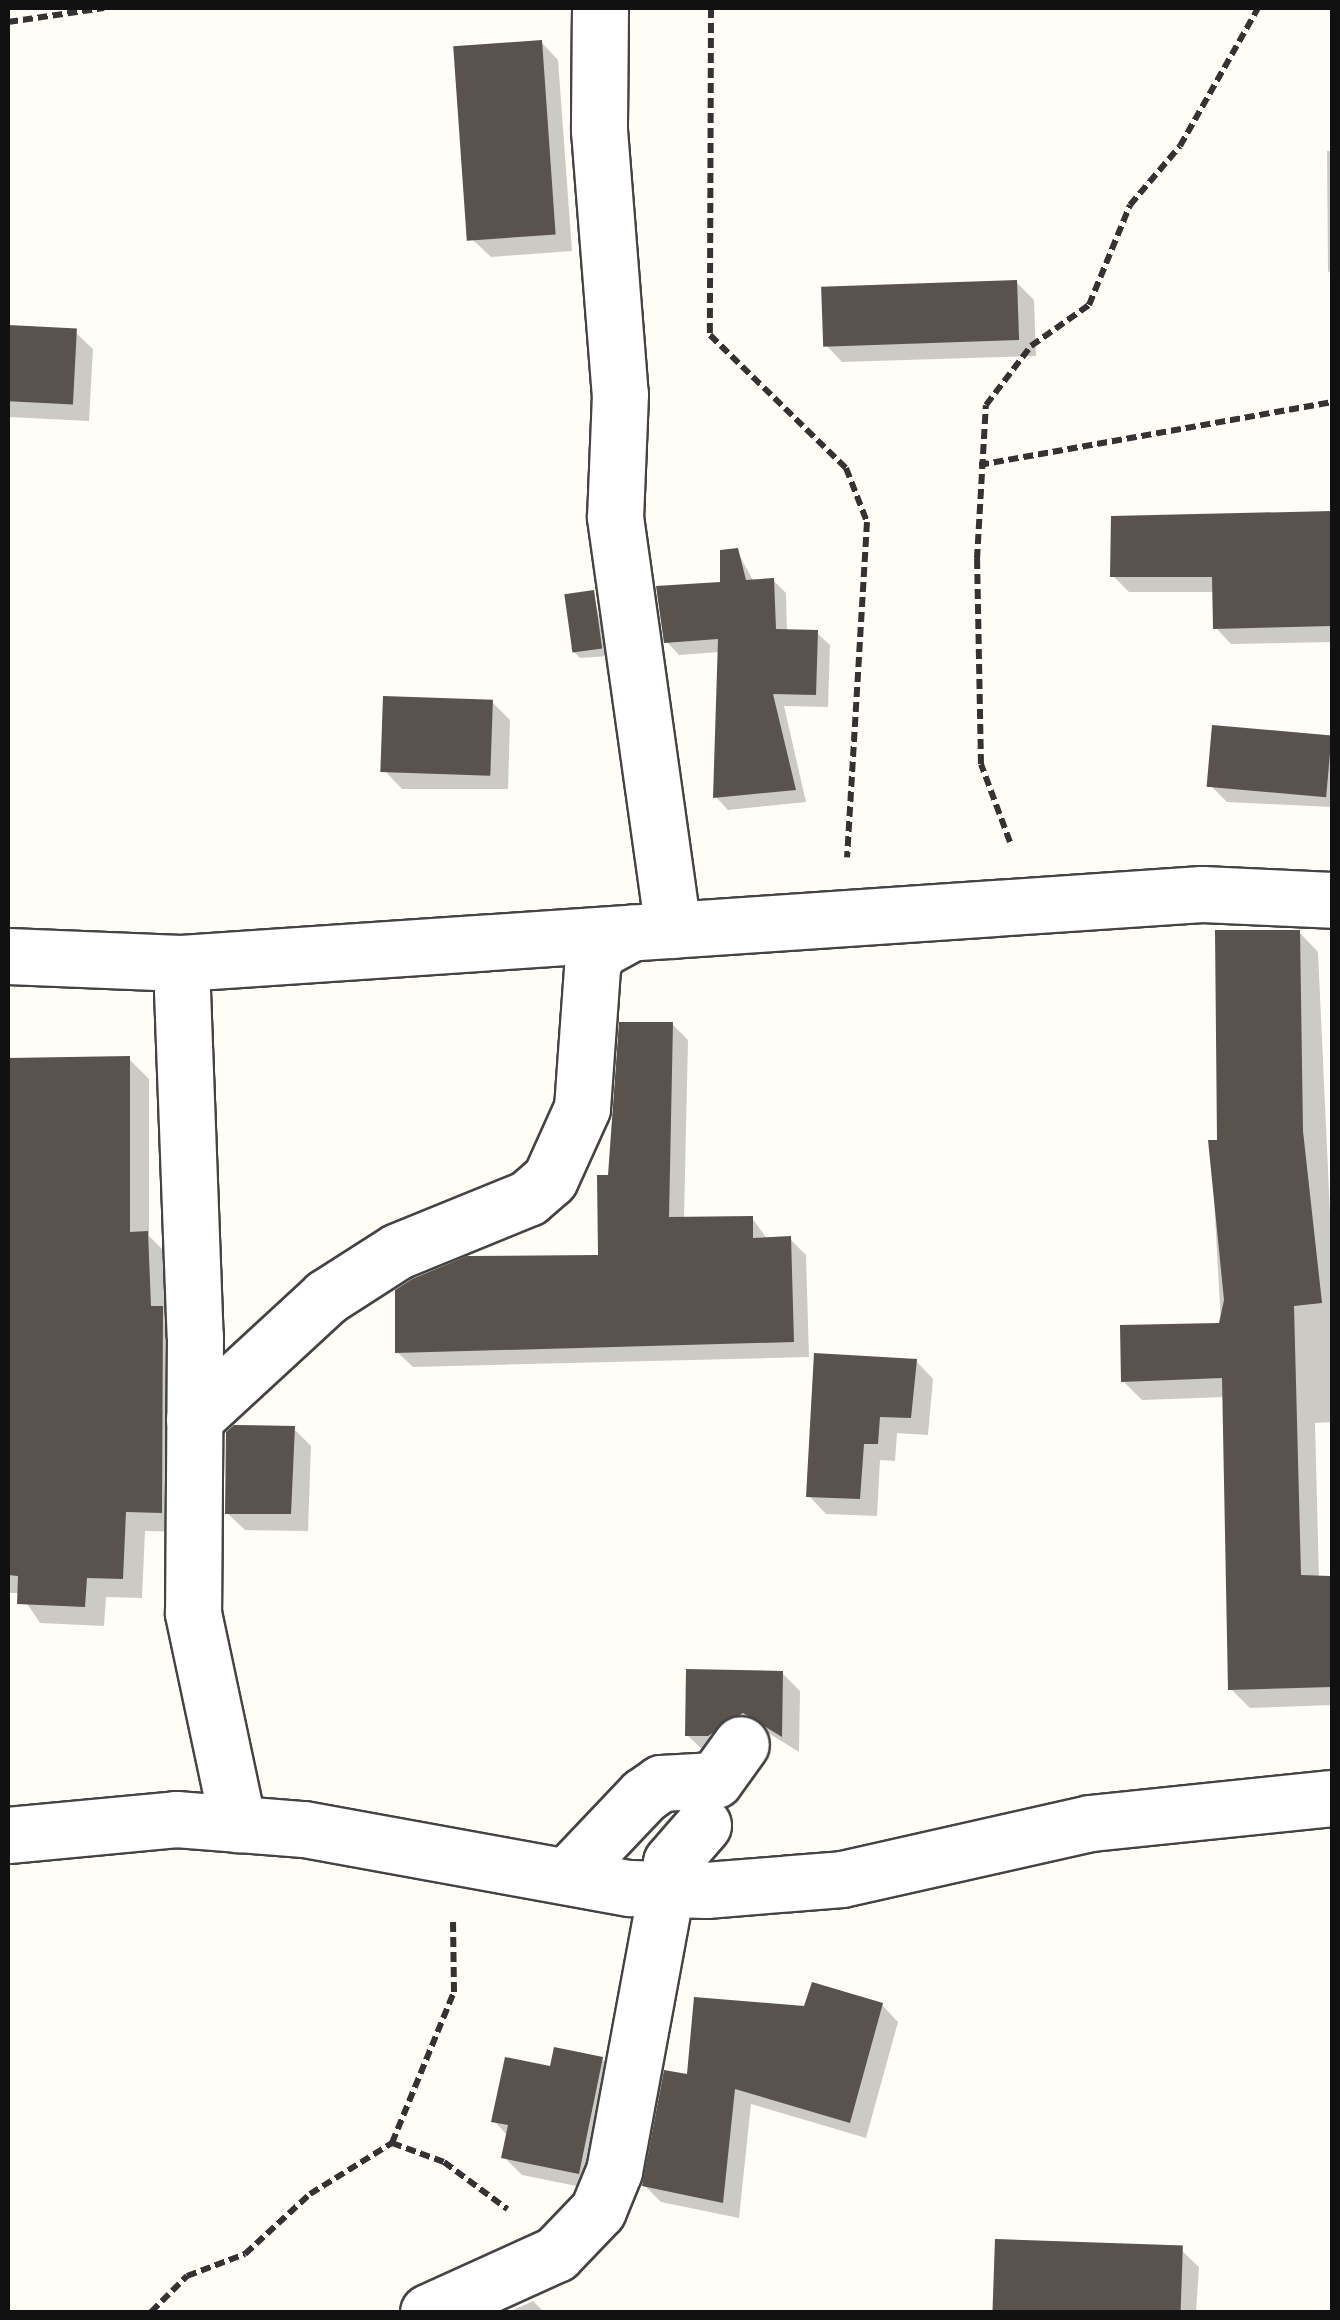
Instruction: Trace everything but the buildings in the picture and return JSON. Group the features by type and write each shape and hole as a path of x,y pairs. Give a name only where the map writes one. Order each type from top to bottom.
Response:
{"street":[{"path":"600,8 599,130 620,394 615,517 652,932"},
{"path":"8,956 181,963 1046,902 1202,894 1332,900"},
{"path":"194,1419 326,1296 398,1250 528,1198 550,1179 582,1108 592,967 598,950 652,932"},
{"path":"181,963 194,1419 193,1613 238,1824"},
{"path":"428,2312 556,2254 598,2210 614,2171 677,1846 741,1744"},
{"path":"567,1876 644,1794 661,1783 702,1805 754,1888"},
{"path":"8,1834 176,1819 411,1846 567,1876 666,1890 754,1888 842,1879 1090,1823 1332,1798"}],"path":[{"path":"8,22 104,8"},
{"path":"710,8 710,335 846,468 867,522 847,918"},
{"path":"1046,902 996,819 981,764 979,465 992,387 1089,305 1130,204 1180,146 1258,8"},
{"path":"979,465 1332,402"},
{"path":"152,2312 187,2276 245,2254 310,2194 392,2143 454,1992 459,1943 447,1897 411,1846"},
{"path":"392,2143 480,2186 556,2254"}]}
